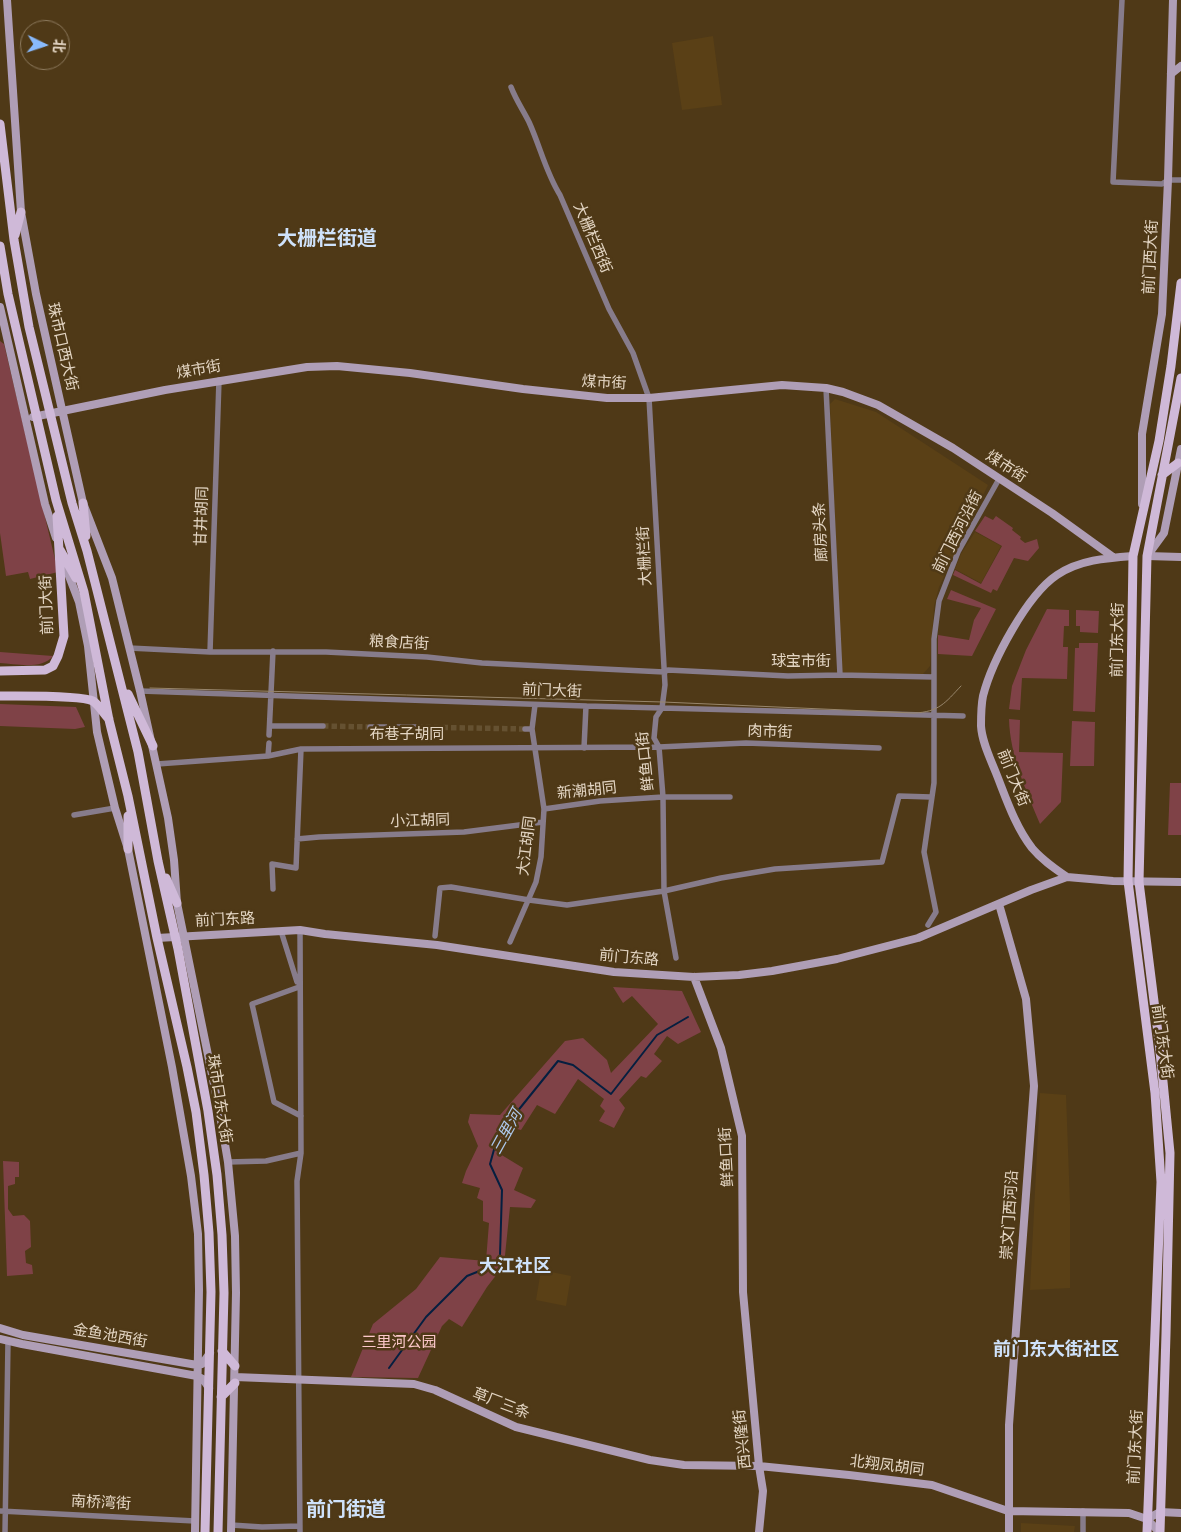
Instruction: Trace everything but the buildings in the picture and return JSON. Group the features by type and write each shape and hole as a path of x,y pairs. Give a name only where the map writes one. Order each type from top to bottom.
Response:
{"main road":[{"name":"珠市口西大街","path":"0,124 14,240 29,327 72,503 87,551 120,678"},
{"path":"14,240 22,212"},
{"path":"0,246 8,294 56,500 84,592 109,720"},
{"name":"前门西大街","path":"1133,556 1158,441 1171,366 1181,283"},
{"path":"1133,556 1147,556 1181,378"},
{"path":"1162,475 1178,463"},
{"path":"56,500 59,548 84,592"},
{"path":"83,504 87,551"},
{"name":"前门大街","path":"0,671 36,672 53,666 64,636 59,548"},
{"name":"前门东大街","path":"1133,556 1128,881 1155,1093 1161,1182 1146,1532"},
{"name":"前门东大街","path":"1147,556 1139,882 1159,1041 1170,1153 1159,1532"},
{"path":"120,678 153,746"},
{"name":"珠市口东大街","path":"120,678 138,752 158,861 179,936 182,971 200,1066 217,1175 224,1293 218,1532"},
{"path":"0,696 75,698 95,702 109,720"},
{"name":"珠市口东大街","path":"109,720 128,796 157,938 187,1067 196,1112 204,1175 209,1233 211,1292 206,1532"},
{"path":"128,796 128,849"},
{"path":"158,861 177,903"},
{"path":"165,973 182,971"},
{"path":"222,1351 235,1366"},
{"path":"221,1397 235,1380"}],"street":[{"name":"珠市口西大街","path":"7,0 22,212 36,294 83,504 112,578 140,691"},
{"path":"1122,0 1113,182 1162,184 1168,180 1181,180"},
{"name":"前门西大街","path":"1143,514 1142,434 1162,314 1173,0"},
{"path":"1171,74 1181,66"},
{"name":"大栅栏西街","path":"511,87 516,101 529,122 553,185 560,195 609,310 633,353 649,398"},
{"path":"0,307 3,332 46,504 59,548 79,602 88,646 97,732 115,808 128,849 176,1085 191,1176 198,1234 199,1290 195,1532"},
{"name":"煤市街","path":"26,419 219,380 281,370 337,366 410,373 606,398 649,398 782,385 826,388 878,405 952,448 1082,533 1113,557"},
{"name":"甘井胡同","path":"210,652 219,380"},
{"name":"廊房头条","path":"826,388 840,675"},
{"name":"大栅栏街","path":"649,398 666,671 661,709"},
{"path":"1147,556 1164,533 1181,449"},
{"name":"前门西河沿街","path":"928,925 936,912 924,852 934,783 934,639 938,602 958,552 999,478"},
{"path":"1113,557 1133,556"},
{"path":"1147,556 1181,557"},
{"name":"前门大街","path":"1067,877 1037,853 1022,832 1010,807 983,740 981,716 983,697 992,670 1014,626 1043,586 1073,566 1092,560 1113,557"},
{"name":"粮食店街","path":"129,648 210,652 352,653 482,662 666,671"},
{"path":"269,735 273,651"},
{"name":"球宝市街","path":"666,671 788,676 934,677"},
{"name":"前门大街","path":"140,691 661,709 963,716"},
{"name":"珠市口东大街","path":"140,691 168,818 174,860 179,936 228,1162 234,1236 235,1380 231,1529"},
{"name":"大江胡同","path":"510,942 536,882 541,857 544,809 532,729 534,705"},
{"path":"584,748 586,706"},
{"name":"鲜鱼口街","path":"661,709 656,717 654,738 659,747 663,797 664,892 676,958"},
{"path":"270,726 323,726"},
{"path":"370,727 417,727"},
{"path":"525,729 532,729"},
{"path":"268,756 269,743"},
{"name":"肉市街","path":"659,747 746,743 879,748"},
{"name":"布巷子胡同","path":"157,764 268,756 301,749 659,747"},
{"path":"272,889 272,864 296,868 301,749"},
{"path":"435,936 440,888 451,887 567,905 664,892 721,878 775,869 882,862 899,796 931,797"},
{"name":"新潮胡同","path":"544,809 600,801 663,797 730,797"},
{"path":"74,815 115,808"},
{"name":"小江胡同","path":"297,839 464,832 544,822"},
{"path":"1067,877 1139,882 1181,882"},
{"name":"前门东路","path":"157,938 300,930 437,945 614,972 694,977 739,975 772,972 918,938 1067,877"},
{"name":"崇文门西河沿","path":"998,904 1026,999 1034,1086 1009,1424 1009,1532"},
{"path":"231,1529 300,1529 297,1181 301,1154 300,930"},
{"path":"281,931 299,987"},
{"name":"鲜鱼口街","path":"694,977 721,1048 742,1136 742,1268 748,1342"},
{"path":"299,987 252,1004 274,1102 301,1116"},
{"path":"228,1162 266,1161 301,1154"},
{"name":"金鱼池西街","path":"0,1328 24,1335 197,1365"},
{"path":"4,1340 3,1511 5,1532"},
{"name":"金鱼池西街","path":"4,1340 197,1376"},
{"name":"西兴隆街","path":"748,1342 758,1466 763,1491 759,1532"},
{"path":"197,1365 202,1364 210,1353"},
{"path":"197,1376 209,1388"},
{"name":"草厂三条","path":"235,1380 414,1384 435,1390 458,1402 516,1426 650,1460 684,1465 758,1466"},
{"name":"北翔凤胡同","path":"758,1466 932,1485 1008,1511 1129,1513 1147,1519"},
{"name":"南桥湾街","path":"3,1511 196,1521"},
{"path":"1082,1532 1083,1511"},
{"path":"1159,1532 1147,1519 1160,1512 1181,1513"}],"shaded area":[{"path":"713,36 722,105 682,110 672,43"},
{"path":"835,399 876,412 988,485 939,587 934,606 930,666 923,674 841,674 830,404"},
{"path":"975,532 1001,546 981,583 955,569 961,554"},
{"path":"1040,1093 1066,1095 1070,1204 1070,1288 1030,1290"},
{"path":"541,1270 571,1276 566,1306 536,1300"},
{"path":"1021,1523 1075,1526 1074,1532 1021,1532"}],"green space":[{"path":"0,341 4,344 58,572 30,579 28,572 6,576 0,533"},
{"path":"985,516 993,520 996,516 1013,528 1012,530 1025,543 1037,539 1039,548 1028,561 1014,558 997,591 993,589 991,593 953,575 955,570 981,584 1002,546 975,531"},
{"path":"951,590 996,609 972,656 938,654 938,635 969,640 974,620 981,608 947,599"},
{"path":"1047,609 1069,610 1069,626 1064,626 1063,647 1068,647 1067,679 1022,678 1020,710 1009,709 1012,686 1026,650"},
{"path":"1076,610 1099,611 1098,633 1080,632 1080,626 1076,626"},
{"path":"1079,643 1098,643 1095,712 1073,711 1075,648 1079,648"},
{"path":"0,652 53,656 36,665 21,665 0,663"},
{"path":"0,704 76,707 85,727 75,729 0,726"},
{"path":"1009,719 1020,720 1019,752 1063,753 1061,802 1040,824 1024,786 1016,760 1012,746"},
{"path":"1072,721 1095,722 1094,766 1070,766"},
{"path":"1170,783 1181,783 1181,835 1168,835"},
{"name":"三里河公园","path":"613,987 682,991 701,1032 678,1044 667,1036 654,1054 662,1061 646,1078 641,1076 619,1100 625,1108 614,1128 599,1121 605,1111 600,1106 604,1099 578,1079 555,1114 537,1105 521,1130 513,1128 500,1154 523,1168 514,1190 536,1200 531,1208 510,1207 504,1265 487,1287 462,1327 449,1319 442,1326 418,1378 351,1377 373,1324 416,1289 440,1257 486,1261 489,1223 483,1221 483,1201 477,1198 480,1188 462,1183 478,1146 468,1122 470,1114 500,1115 565,1041 583,1038 607,1060 611,1073 658,1024 632,996 623,1003"},
{"path":"3,1161 19,1162 19,1177 15,1177 15,1184 8,1186 8,1209 13,1216 24,1215 30,1221 31,1247 25,1251 26,1263 32,1265 33,1274 7,1276"}],"waterway":[{"name":"三里河","path":"389,1368 426,1317 467,1276 487,1268 498,1261 500,1255 502,1190 490,1164 495,1146 500,1134 558,1061 573,1065 611,1094 657,1035 688,1017"}],"tunnel":[{"path":"323,726 370,727"},
{"path":"417,727 525,729"}],"tram line":[{"path":"150,688 663,702 914,713 930,711 941,706 961,686"}],"district":[{"name":"大栅栏街道","path":"327,239"},
{"name":"大江社区","path":"515,1267"},
{"name":"前门东大街社区","path":"1056,1350"},
{"name":"前门街道","path":"346,1510"}]}
